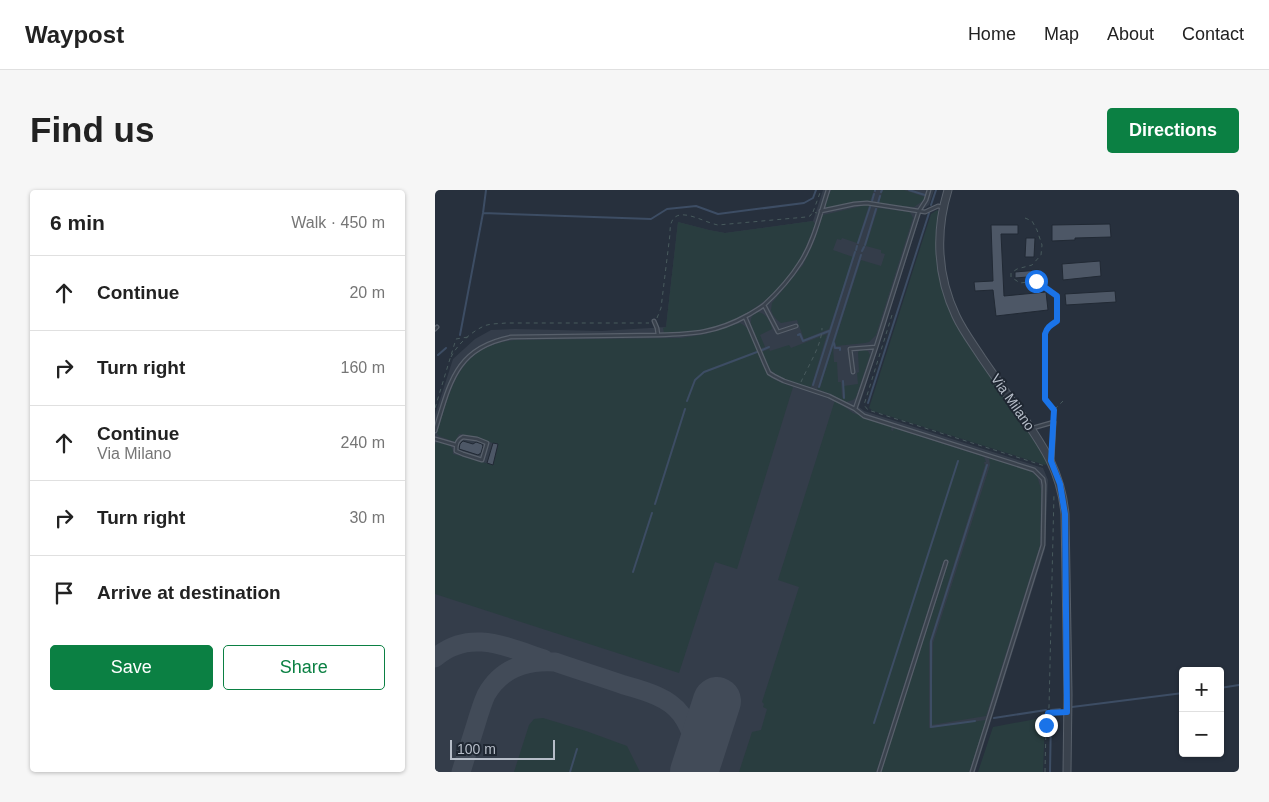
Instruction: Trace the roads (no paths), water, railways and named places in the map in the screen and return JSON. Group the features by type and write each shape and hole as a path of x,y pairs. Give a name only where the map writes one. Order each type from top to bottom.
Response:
{"street":[{"name":"Via Milano","path":"949,190 940,231 940,258 950,303 965,333 1031,428 1051,461 1060,484 1065,514 1067,772"}],"lane":[{"path":"435,431 451,381 465,360 489,343 511,337 688,335 727,325 745,317 778,293 801,262 811,241 828,190"},
{"path":"855,409 919,211 926,200 929,190"},
{"path":"821,211 867,202 925,212 937,206 944,207"},
{"path":"764,305 778,332 796,326"},
{"path":"745,317 769,373 774,376 829,396 855,409 864,416 1034,470 1043,479 1043,545 972,772"},
{"path":"654,321 658,335"},
{"path":"853,372 850,349 876,347"},
{"path":"1031,428 1054,422 1051,461"},
{"path":"435,439 456,446 457,450 463,454 482,460 487,443 463,437 459,439 456,446"},
{"path":"879,772 946,562"}],"waterway":[{"path":"460,335 486,190"},
{"path":"483,213 651,219 667,209 696,206 718,214 804,203 813,198 816,190"},
{"path":"909,190 925,195"},
{"path":"931,205 936,190"},
{"path":"872,201 874,194"},
{"path":"878,203 880,196"},
{"path":"858,243 870,207"},
{"path":"865,245 876,209"},
{"path":"868,403 929,213"},
{"path":"856,250 857,246"},
{"path":"862,251 864,247"},
{"path":"813,385 855,252"},
{"path":"819,387 861,255"},
{"path":"798,335 800,334 803,341 829,331"},
{"path":"834,343 835,348 840,348 840,350"},
{"path":"762,350 769,347"},
{"path":"438,355 446,348"},
{"path":"687,401 695,380 704,372 757,352"},
{"path":"843,381 844,398"},
{"path":"655,504 685,409"},
{"path":"874,723 958,461"},
{"path":"975,721 931,727 931,641 987,465"},
{"path":"633,572 652,513"},
{"path":"1224,687 1239,685"},
{"path":"1072,707 1179,694"},
{"path":"1051,710 1060,709"},
{"path":"994,718 1046,710"},
{"path":"1050,772 1051,717"},
{"path":"570,772 577,749"}]}
